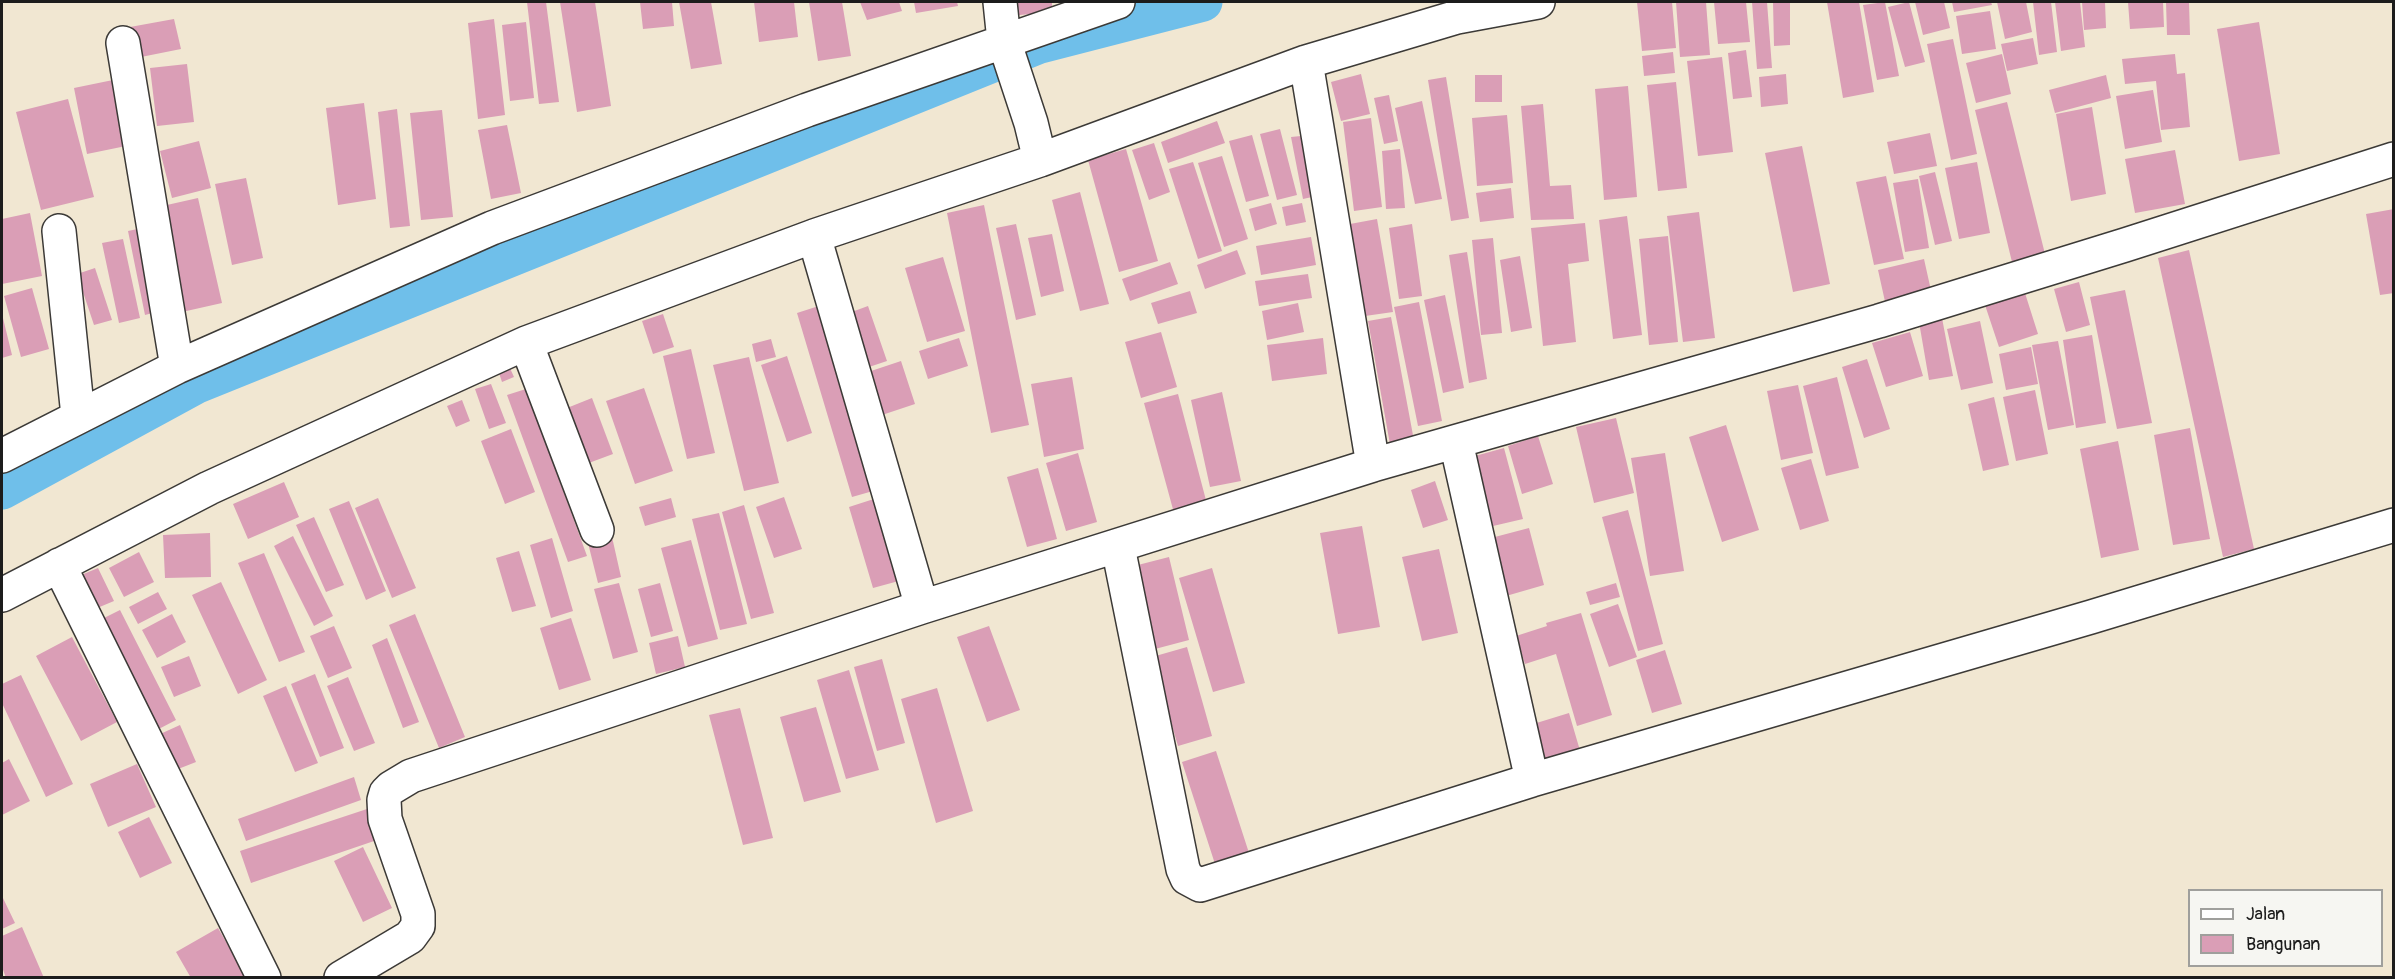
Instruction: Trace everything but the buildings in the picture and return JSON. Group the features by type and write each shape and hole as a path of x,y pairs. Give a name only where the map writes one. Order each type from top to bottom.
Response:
{"street":[{"path":"1000,2 1006,46 1031,123 1040,160"},
{"path":"2,456 177,367 492,228 807,110 1006,46 1118,2"},
{"path":"2,595 209,488 526,343 814,236 1040,160 1306,62 1457,17 1538,2"},
{"path":"123,43 177,367"},
{"path":"1306,62 1373,465"},
{"path":"341,978 410,938 418,926 418,914 385,819 384,800 391,788 411,776 922,607 1373,465 1879,321 2394,159"},
{"path":"59,231 78,416"},
{"path":"814,236 922,607"},
{"path":"526,343 597,530"},
{"path":"1456,442 1532,780"},
{"path":"1118,547 1183,869 1187,878 1200,885 1532,780 2091,617 2394,525"},
{"path":"59,565 264,978"}],"waterway":[{"path":"2,490 195,385 1040,44 1203,2"}]}
